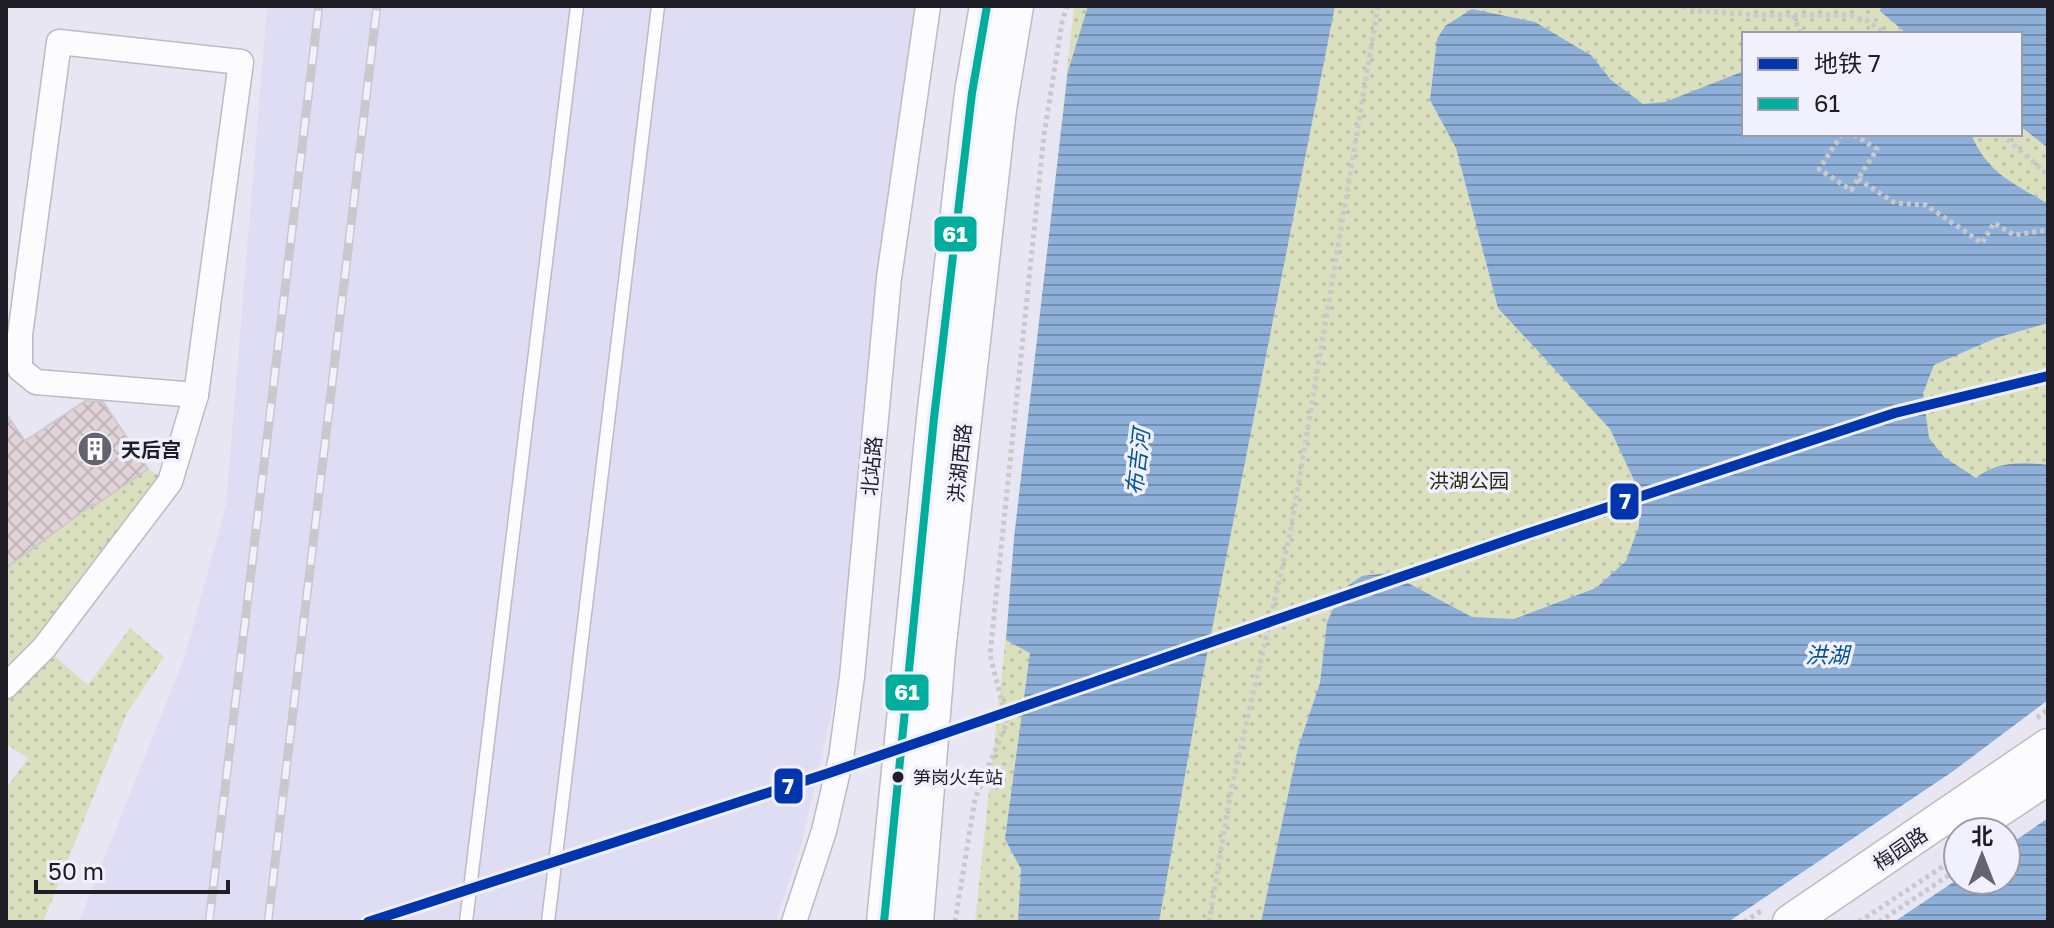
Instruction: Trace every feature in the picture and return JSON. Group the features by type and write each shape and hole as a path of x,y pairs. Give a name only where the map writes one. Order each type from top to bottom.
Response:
{"main road":[{"name":"洪湖西路","path":"884,922 934,418 972,93 987,6"},
{"name":"洪湖西路","path":"916,922 940,636 999,109 1016,6"},
{"name":"梅园路","path":"1790,922 2048,746"},
{"path":"1989,816 2048,777"},
{"name":"梅园路","path":"1831,922 1942,848"}],"street":[{"name":"北站路","path":"794,922 824,831 841,758 852,677 889,278 928,6"},
{"path":"6,686 44,648 170,482 196,395 241,62 59,42 20,335 20,369 36,382 196,395"}],"lane":[{"path":"466,922 577,6"},
{"path":"548,922 658,6"}],"path":[{"path":"955,922 975,799 1007,722 990,655 1044,135 1067,6"},
{"path":"1209,922 1231,790 1291,529 1378,6"},
{"path":"1683,6 1698,11 1756,15 1850,15 1868,21 1882,32"},
{"path":"1755,6 1756,15"},
{"path":"1793,15 1800,32"},
{"path":"1841,136 1819,169 1851,190 1877,149 1856,136"},
{"path":"2003,136 2048,175"},
{"path":"1858,179 1895,203 1926,205 1982,243 1994,223 2014,235 2048,230"},
{"path":"1859,922 1942,867"},
{"path":"1879,922 1942,880"}],"shaded area":[{"path":"267,6 923,6 836,693 802,842 776,922 79,922 184,659 226,505"}],"green space":[{"name":"洪湖公园","path":"1074,6 2048,6 2048,922 975,922"},
{"path":"148,469 170,482 44,647 88,685 130,628 164,657 127,713 43,922 6,922 6,789 28,758 6,744 6,568 78,514"}],"water":[{"name":"布吉河","path":"1088,6 1335,6 1201,685 1159,922 1018,922 1021,869 1005,839 1030,653 1006,640 1014,538 1068,71"},
{"path":"1881,6 2048,6 2048,148 2022,128 2022,32 1905,32 1880,11"},
{"name":"洪湖","path":"1472,9 1535,22 1592,56 1611,80 1643,104 1665,102 1742,72 1742,136 1972,136 1993,168 2048,204 2048,323 1996,338 1934,365 1923,393 1929,438 1944,457 1976,478 1993,468 2010,464 2048,465 2048,922 1261,922 1298,748 1320,683 1327,622 1343,589 1362,576 1389,573 1472,617 1514,619 1596,588 1626,561 1639,526 1640,493 1610,429 1498,308 1456,148 1430,100 1437,39 1445,26"}],"pier":[{"path":"2048,700 2048,818 2022,836 2022,816 1942,816 1942,890 1894,922 1728,922 1952,772"}],"building":[{"path":"85,401 103,402 148,469 93,504 6,568 6,414 25,441"}],"railway":[{"path":"209,922 319,6"},
{"path":"268,922 377,6"}],"metro line":[{"name":"7","path":"368,922 829,773 1526,534 1895,413 2048,376"}],"transit line":[{"name":"61","path":"884,922 934,418 972,93 987,6"}],"place":[{"name":"天后宫","path":"95,449"},
{"name":"笋岗火车站","path":"898,777"}]}
